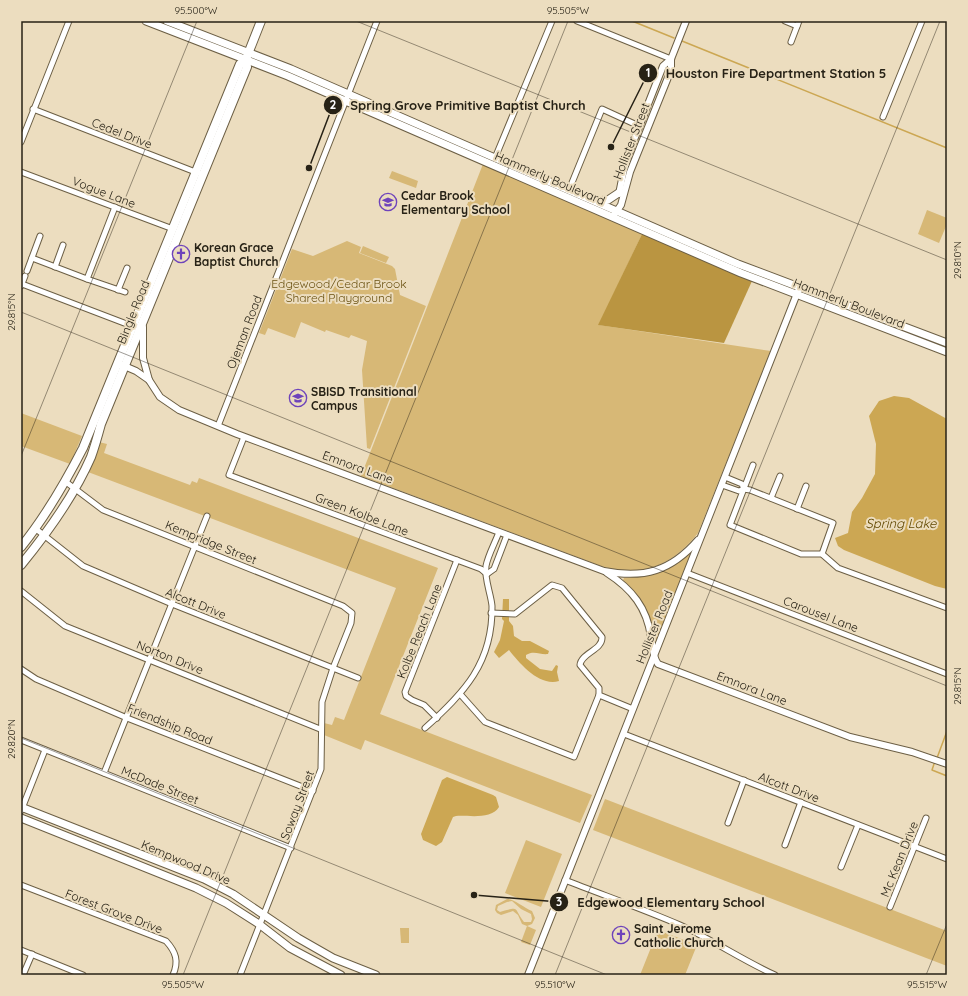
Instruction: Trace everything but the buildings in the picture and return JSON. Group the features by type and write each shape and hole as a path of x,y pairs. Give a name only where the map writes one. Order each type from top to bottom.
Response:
{"main road":[{"name":"Hammerly Boulevard","path":"146,21 156,23 247,55"},
{"name":"Hammerly Boulevard","path":"167,21 436,136 519,177 616,212 738,264 800,288 947,352"},
{"name":"Bingle Road","path":"121,365 132,326 151,289 176,230 203,174 240,64 247,55 261,21"},
{"name":"Bingle Road","path":"176,230 195,171 221,121"},
{"name":"Hammerly Boulevard","path":"436,136 522,169 595,201 723,266 797,295 947,343"},
{"path":"519,177 522,169"},
{"path":"595,201 606,200 620,192"},
{"name":"Bingle Road","path":"21,547 36,529 66,482 97,423 121,365 144,317 151,289"},
{"path":"938,349 939,341"},
{"name":"Bingle Road","path":"21,565 45,536 75,489 92,456 97,423"},
{"name":"Kempwood Drive","path":"22,809 212,883 264,914 316,949 333,958 376,975"},
{"name":"Kempwood Drive","path":"21,818 206,893 259,924 290,948 341,975"},
{"path":"87,844 92,835"},
{"path":"148,869 153,859"},
{"path":"206,893 212,883"},
{"path":"310,959 316,949"}],"street":[{"path":"21,142 69,21"},
{"name":"Ojeman Road","path":"218,426 377,21"},
{"path":"495,158 552,21"},
{"path":"577,21 671,59"},
{"name":"Hollister Street","path":"616,212 621,205 630,172 671,70 671,59 686,21"},
{"path":"785,21 798,24 791,42"},
{"path":"883,117 922,21"},
{"name":"Hollister Street","path":"616,212 624,169 663,66 671,59"},
{"name":"Cedel Drive","path":"33,109 203,174"},
{"path":"569,190 602,109 640,126"},
{"name":"Vogue Lane","path":"21,172 176,230"},
{"path":"87,279 115,207"},
{"path":"40,236 22,285 132,326"},
{"path":"55,267 63,245"},
{"path":"32,258 125,292"},
{"path":"118,290 127,268"},
{"name":"Hollister Road","path":"528,975 624,734 630,707 653,658 800,288"},
{"path":"144,317 142,346 149,380"},
{"name":"Emnora Lane","path":"121,365 136,371 149,380 160,397 169,404 218,426 604,571 624,575 653,572 678,559 701,538"},
{"name":"Green Kolbe Lane","path":"244,437 229,475 481,569 487,574"},
{"path":"753,465 730,525 802,554 822,554 838,568 947,608"},
{"path":"771,498 780,476"},
{"path":"725,477 742,484 744,489"},
{"name":"Kempridge Street","path":"66,482 103,510 343,606 352,613"},
{"path":"722,485 738,491 744,489 771,498 833,523 822,554"},
{"path":"798,509 806,486"},
{"path":"104,773 207,516"},
{"name":"Alcott Drive","path":"36,529 83,566 172,604 358,678"},
{"path":"425,728 461,694 475,674 484,653 494,613 486,567 499,532"},
{"path":"487,574 494,570 507,535"},
{"name":"Kolbe Reach Lane","path":"437,718 424,705 406,696 405,692 457,560"},
{"name":"Emnora Lane","path":"604,571 621,582 640,602 650,628 653,658 658,664 850,737 927,757 947,764"},
{"name":"Carousel Lane","path":"687,573 947,674"},
{"path":"461,694 485,722 574,757 599,695 599,688 580,665 580,662 600,644 602,637 562,588 552,585 513,614 494,613"},
{"name":"Norton Drive","path":"21,591 65,626 320,729"},
{"name":"Soway Street","path":"240,975 259,924 314,791 321,769 320,729 322,702 333,668 352,623 352,613"},
{"name":"Friendship Road","path":"21,669 36,680 127,718 314,791"},
{"path":"599,695 630,707"},
{"name":"Alcott Drive","path":"624,734 947,859"},
{"name":"McDade Street","path":"21,740 291,848"},
{"path":"22,809 45,750"},
{"path":"728,823 744,780"},
{"path":"785,845 801,802"},
{"name":"Mc Kean Drive","path":"890,907 926,818"},
{"path":"841,867 858,825"},
{"path":"566,880 679,925 714,942 748,963 775,975"},
{"name":"Forest Grove Drive","path":"21,885 166,941 175,954 177,960 173,975"},
{"path":"21,950 83,975"},
{"path":"23,975 32,954"}],"green space":[{"path":"483,164 642,234 599,325 771,351 698,533 678,554 667,561 643,570 630,571 601,566 361,476"},
{"path":"392,171 418,181 416,188 389,178"},
{"path":"927,210 947,218 947,224 939,243 918,234"},
{"name":"Edgewood/Cedar Brook Shared Playground","path":"347,241 361,247 359,253 392,266 395,269 400,295 426,306 370,449 367,448 362,370 367,341 351,335 349,338 326,330 325,332 301,322 295,338 268,328 265,335 259,333 292,249 313,256"},
{"path":"363,246 389,257 386,263 360,253"},
{"path":"21,413 82,436 70,464 21,446"},
{"path":"99,442 107,444 104,453 190,485 192,481 197,483 199,478 438,568 380,714 592,795 580,823 365,740 361,750 324,735 324,723 332,725 335,717 344,720 396,588 88,472"},
{"path":"689,553 691,556 656,642 654,643 650,624 644,609 636,595 623,580 624,578 641,576"},
{"path":"605,799 947,931 947,966 593,830"},
{"path":"526,840 562,854 541,907 505,893"},
{"path":"510,899 532,911 535,918 532,924 527,926 522,924 518,915 513,911 501,915 497,913 495,910 496,905","holes":["512,901 521,909 531,914 531,922 524,922 514,909 500,912 497,910 498,906"]},
{"path":"527,926 536,930 530,945 521,942"},
{"path":"400,928 409,928 409,943 401,943"},
{"path":"658,930 697,945 685,975 640,975"}],"shaded area":[{"path":"642,234 752,281 724,343 598,325"}],"water":[{"name":"Spring Lake","path":"894,396 909,398 947,419 947,589 935,586 844,550 838,546 835,538 848,533 852,512 862,498 875,474 876,444 869,416 879,401"},
{"path":"503,599 509,599 509,621 513,626 514,636 522,641 530,641 549,651 548,654 529,654 526,655 526,658 540,669 552,671 556,665 558,666 557,672 559,681 545,681 538,678 525,668 509,650 499,658 494,652 500,640 504,621 502,619"},
{"path":"447,777 493,795 496,797 499,807 491,814 453,817 442,842 436,846 423,840 421,834 442,780"}],"waterway":[{"path":"632,21 674,38"},
{"path":"682,41 947,148"},
{"path":"937,758 947,731"},
{"path":"935,761 932,770 947,776"}],"place":[{"name":"Houston Fire Department Station 5","path":"611,147"},
{"name":"Spring Grove Primitive Baptist Church","path":"309,168"},
{"name":"Cedar Brook Elementary School","path":"388,202"},
{"name":"Korean Grace Baptist Church","path":"181,254"},
{"name":"SBISD Transitional Campus","path":"298,398"},
{"name":"Edgewood Elementary School","path":"474,895"},
{"name":"Saint Jerome Catholic Church","path":"621,935"}]}
